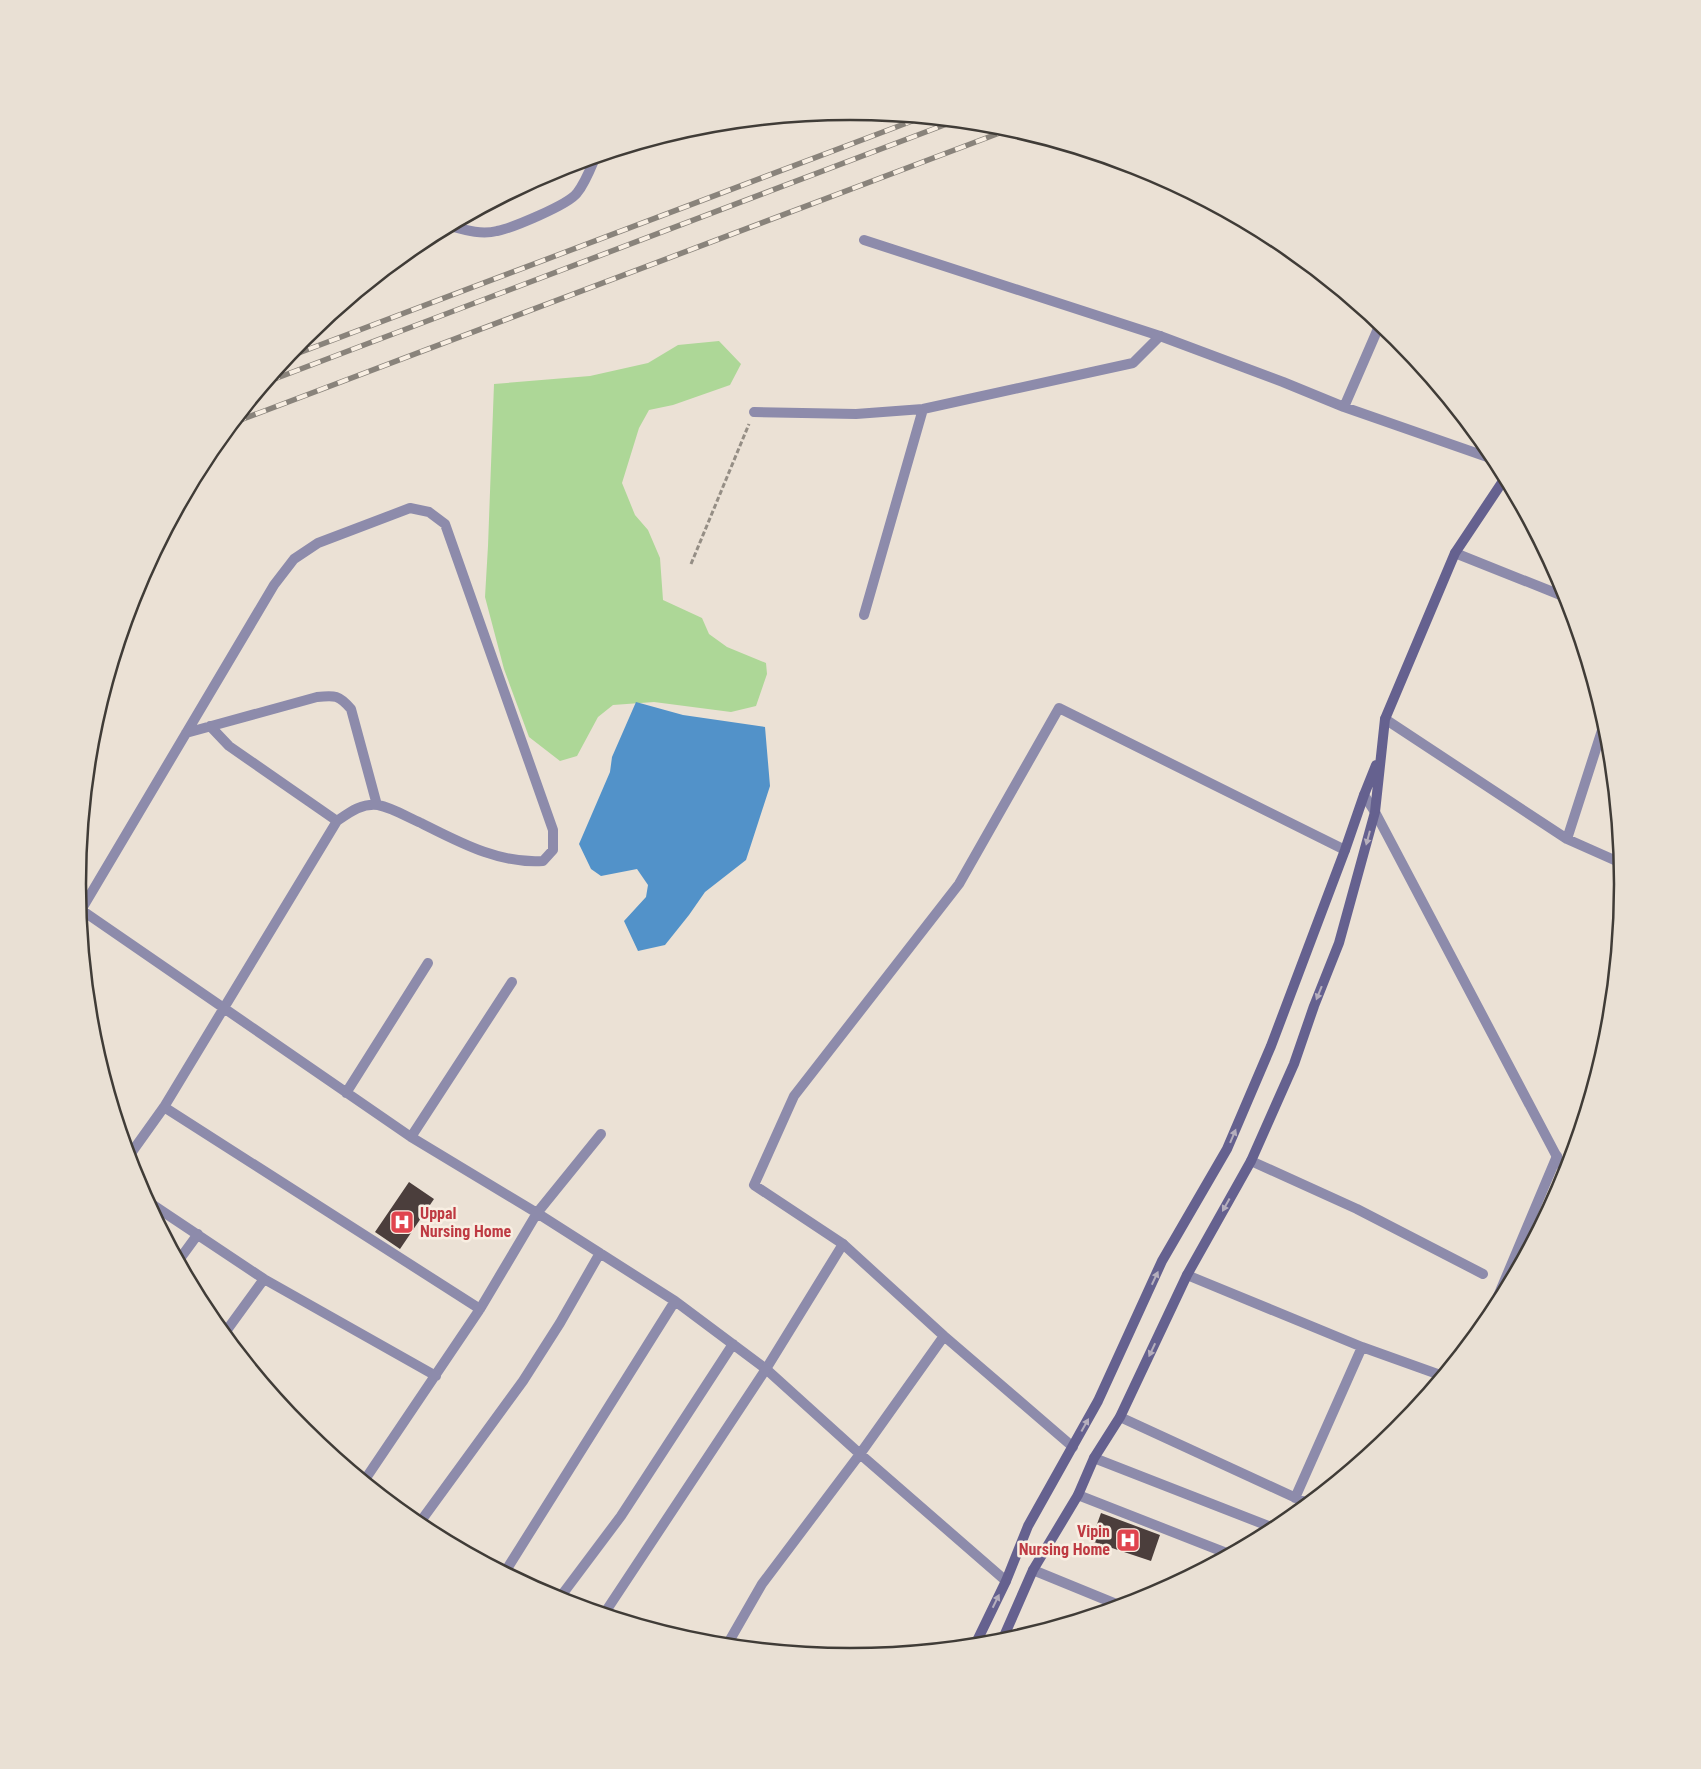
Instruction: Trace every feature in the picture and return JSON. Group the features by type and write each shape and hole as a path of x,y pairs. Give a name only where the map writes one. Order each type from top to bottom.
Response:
{"main road":[{"path":"1005,1633 1033,1570 1078,1495 1094,1458 1120,1417 1187,1275 1251,1161 1294,1064 1339,943 1375,812 1386,719 1455,553 1501,484"},
{"path":"979,1637 1006,1581 1028,1526 1098,1401 1162,1262 1227,1149 1271,1046 1346,850 1364,795 1381,755"}],"street":[{"path":"459,229 470,232 496,232 560,206 576,195 588,177 592,166"},
{"path":"864,240 1160,336 1344,406 1483,455"},
{"path":"1344,406 1377,331"},
{"path":"754,412 856,414 923,409 1133,364 1160,336"},
{"path":"864,614 923,409"},
{"path":"87,900 274,584 294,559 318,543 410,508 429,512 445,524 553,830 552,850 543,861 528,862 494,855 465,845 392,809 377,805 354,808 337,821 164,1107 134,1149"},
{"path":"1455,553 1558,594"},
{"path":"186,732 316,697 330,696 342,698 351,709 377,805"},
{"path":"1073,1447 944,1336 843,1244 754,1185 794,1096 959,884 1059,708 1346,850"},
{"path":"1386,719 1567,839 1614,861"},
{"path":"210,726 229,746 337,821"},
{"path":"1567,839 1600,736"},
{"path":"1364,795 1375,812 1561,1165"},
{"path":"87,916 410,1137 537,1212 675,1301 766,1369 1006,1581"},
{"path":"346,1093 428,963"},
{"path":"410,1137 512,982"},
{"path":"164,1107 480,1309"},
{"path":"367,1476 480,1309 537,1212 601,1134"},
{"path":"1507,1276 1557,1156"},
{"path":"1251,1161 1357,1209 1483,1274"},
{"path":"158,1208 264,1278 436,1376"},
{"path":"183,1255 198,1234"},
{"path":"607,1609 766,1369 843,1244"},
{"path":"423,1518 523,1381 560,1323 600,1253"},
{"path":"1187,1275 1362,1347 1437,1374"},
{"path":"228,1328 264,1278"},
{"path":"508,1568 675,1301"},
{"path":"731,1639 762,1584 860,1454 944,1336"},
{"path":"563,1593 621,1516 733,1344"},
{"path":"1295,1498 1362,1347"},
{"path":"1120,1417 1302,1501"},
{"path":"1094,1458 1266,1525"},
{"path":"1078,1495 1223,1552"},
{"path":"1033,1570 1112,1602"}],"path":[{"path":"691,564 754,412"}],"green space":[{"path":"719,341 741,364 730,385 673,405 649,410 639,428 622,483 635,515 648,530 660,558 663,600 702,618 709,634 727,647 766,663 767,674 756,706 731,712 654,702 613,705 598,717 577,756 560,761 529,737 504,669 485,597 494,384 590,376 648,363 678,345"}],"water":[{"path":"636,702 683,715 765,727 770,786 746,860 705,892 665,945 638,951 624,921 646,897 648,885 637,869 601,876 591,869 579,844 610,772 612,757"}],"building":[{"path":"409,1182 434,1199 400,1249 375,1232"},
{"path":"1101,1513 1160,1535 1151,1561 1091,1541"}],"railway":[{"path":"303,351 907,123"},
{"path":"280,377 941,126"},
{"path":"244,418 996,134"}],"place":[{"name":"Uppal Nursing Home","path":"402,1222"},
{"name":"Vipin Nursing Home","path":"1128,1540"}]}
